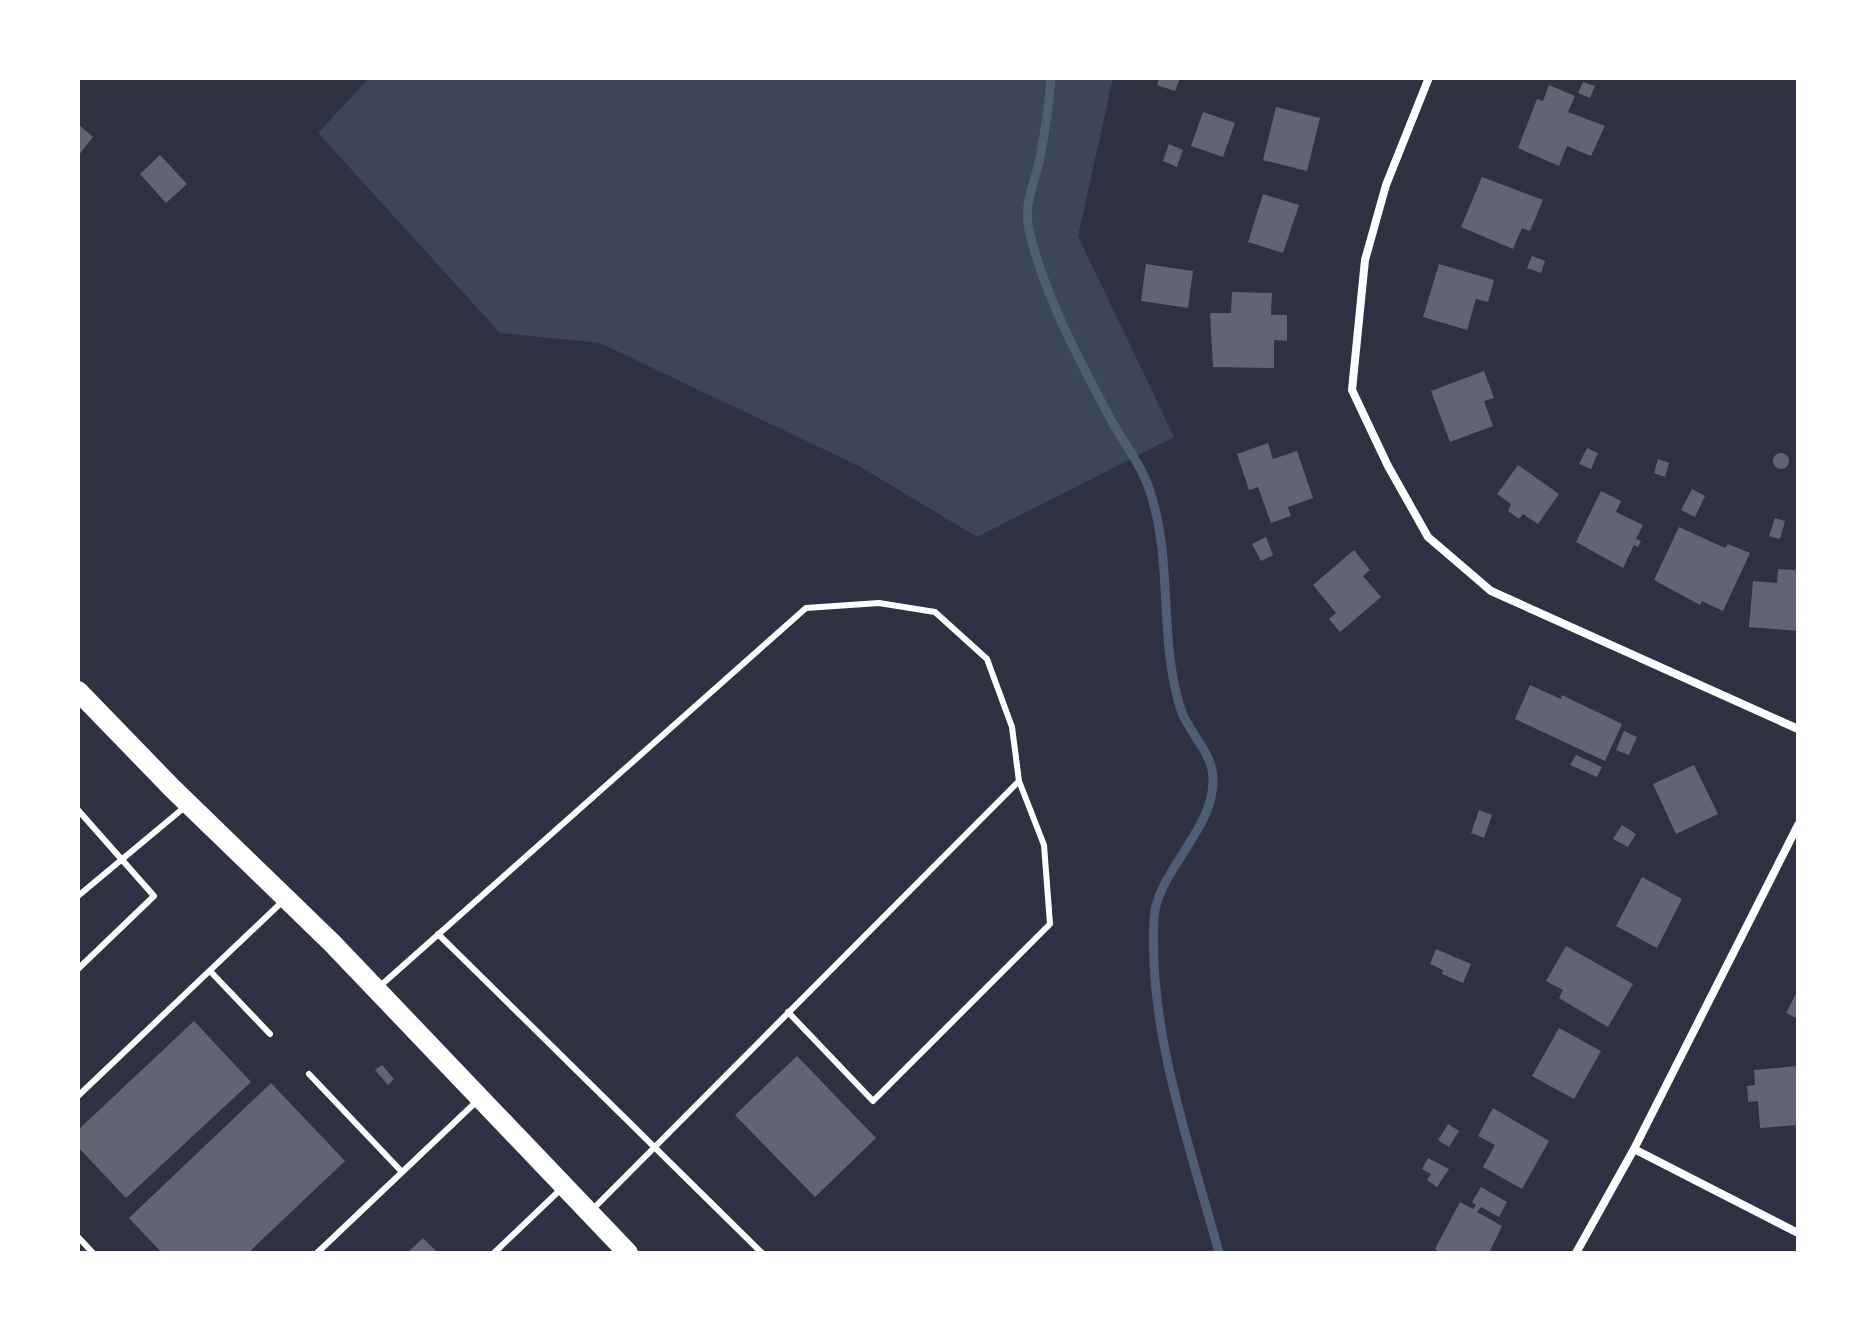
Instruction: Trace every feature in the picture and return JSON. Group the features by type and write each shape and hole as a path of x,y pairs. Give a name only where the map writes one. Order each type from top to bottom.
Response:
{"main road":[{"path":"78,691 377,989 628,1253"}],"street":[{"path":"1428,80 1386,185 1365,260 1352,390 1388,466 1428,537 1491,591 1798,729"},
{"path":"1576,1253 1634,1149 1798,825"},
{"path":"1634,1149 1798,1233"}],"lane":[{"path":"377,989 806,608 879,603 935,612 987,659 1012,727 1019,781 1044,845 1050,924 873,1101 788,1012"},
{"path":"589,1213 1019,781"},
{"path":"78,896 189,804"},
{"path":"78,810 154,896 78,969"},
{"path":"78,1096 287,898"},
{"path":"438,934 762,1253"},
{"path":"210,971 270,1034"},
{"path":"309,1074 402,1172"},
{"path":"317,1253 480,1098"},
{"path":"494,1253 563,1186"},
{"path":"78,1237 93,1253"}],"shaded area":[{"path":"369,78 1113,78 1078,236 1174,437 977,537 859,466 600,343 500,333 318,133"}],"building":[{"path":"1159,78 1180,78 1175,91 1157,85"},
{"path":"1583,82 1595,86 1590,98 1578,93"},
{"path":"1549,85 1575,96 1568,112 1605,126 1591,156 1567,146 1559,166 1518,148 1537,99 1543,101"},
{"path":"1276,107 1320,118 1307,171 1263,160"},
{"path":"1203,112 1235,123 1223,157 1191,146"},
{"path":"78,124 93,137 78,156"},
{"path":"1169,144 1183,150 1177,167 1163,161"},
{"path":"160,155 187,184 166,203 140,174"},
{"path":"1482,177 1543,200 1530,231 1522,228 1513,249 1461,227"},
{"path":"1263,194 1299,205 1283,253 1248,242"},
{"path":"1532,256 1545,261 1541,273 1527,268"},
{"path":"1146,264 1193,271 1188,308 1141,301"},
{"path":"1439,264 1494,280 1488,302 1476,299 1467,330 1423,317"},
{"path":"1232,292 1272,293 1271,315 1287,315 1287,341 1274,340 1274,368 1213,367 1210,313 1231,313"},
{"path":"1484,371 1494,398 1484,401 1493,426 1450,442 1431,391"},
{"path":"1268,443 1273,459 1297,451 1313,498 1288,507 1291,516 1271,523 1258,487 1249,490 1237,454"},
{"path":"1587,448 1598,453 1591,469 1579,464"},
{"path":"1781,453 1789,461 1781,469 1773,461"},
{"path":"1658,459 1669,463 1665,477 1654,473"},
{"path":"1518,465 1559,494 1538,524 1523,514 1519,519 1508,511 1511,504 1497,494"},
{"path":"1692,489 1705,496 1695,517 1681,510"},
{"path":"1601,491 1621,501 1616,512 1643,525 1636,539 1641,541 1638,547 1634,545 1623,568 1576,542"},
{"path":"1775,518 1785,521 1780,539 1769,536"},
{"path":"1679,527 1725,548 1728,544 1750,553 1723,611 1702,601 1700,605 1654,580"},
{"path":"1266,537 1273,555 1261,561 1252,544"},
{"path":"1354,550 1370,570 1363,576 1381,597 1340,632 1329,619 1336,613 1313,585"},
{"path":"1778,569 1798,570 1798,631 1749,627 1753,581 1777,583"},
{"path":"1530,685 1561,699 1562,695 1622,724 1605,761 1515,719"},
{"path":"1624,731 1637,737 1629,755 1616,750"},
{"path":"1576,755 1602,767 1597,777 1570,765"},
{"path":"1694,765 1718,814 1676,834 1653,784"},
{"path":"1479,810 1492,815 1484,838 1471,833"},
{"path":"1622,825 1636,834 1628,847 1613,839"},
{"path":"1642,877 1682,899 1657,948 1616,926"},
{"path":"1566,946 1633,984 1608,1027 1559,998 1563,990 1546,981"},
{"path":"1436,949 1471,964 1463,983 1442,974 1443,970 1430,964"},
{"path":"1798,990 1798,1019 1786,1013"},
{"path":"194,1021 251,1082 126,1198 78,1147 78,1130"},
{"path":"1559,1028 1601,1051 1574,1099 1532,1076"},
{"path":"797,1056 876,1138 815,1197 735,1115"},
{"path":"382,1065 394,1079 388,1085 375,1070"},
{"path":"1798,1066 1798,1125 1760,1128 1758,1101 1748,1102 1747,1086 1755,1085 1754,1070"},
{"path":"271,1083 345,1161 248,1253 162,1253 129,1218"},
{"path":"1493,1108 1549,1141 1522,1189 1483,1167 1495,1145 1478,1136"},
{"path":"1448,1124 1459,1131 1449,1147 1438,1140"},
{"path":"1428,1158 1449,1169 1437,1187 1427,1180 1431,1174 1422,1169"},
{"path":"1481,1187 1507,1202 1499,1217 1481,1207 1477,1212 1502,1226 1489,1253 1441,1253 1435,1249 1460,1202 1473,1209 1476,1205 1472,1202"},
{"path":"423,1238 438,1253 407,1253"}],"waterway":[{"path":"1051,78 1042,148 1029,202 1029,230 1043,278 1064,326 1098,396 1147,483 1161,539 1174,682 1184,718 1212,770 1212,790 1207,809 1157,901 1154,962 1164,1046 1173,1088 1219,1253"}]}
